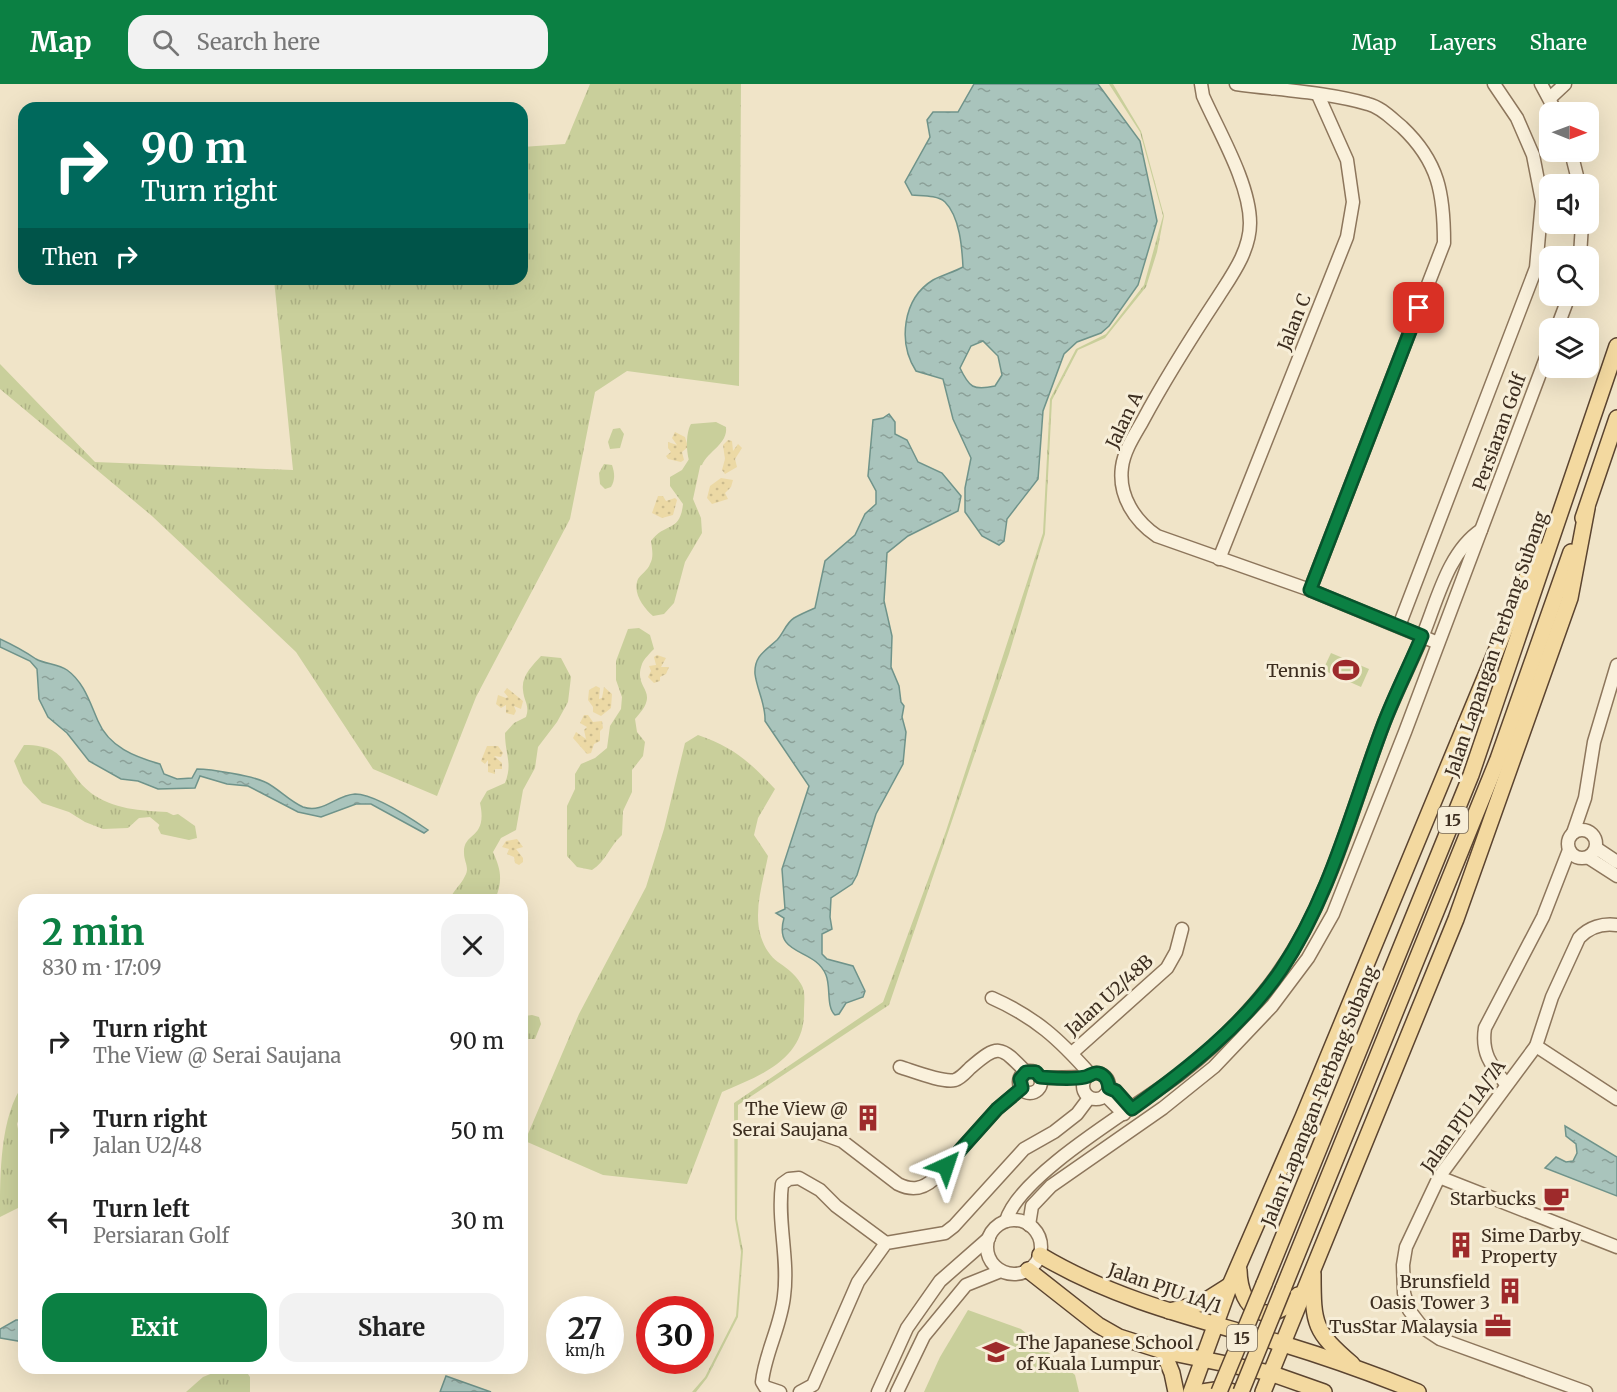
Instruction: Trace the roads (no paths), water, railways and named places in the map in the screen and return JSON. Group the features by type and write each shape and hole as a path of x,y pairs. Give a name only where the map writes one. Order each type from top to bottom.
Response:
{"main road":[{"name":"Jalan Lapangan Terbang Subang","path":"1219,1392 1471,775 1566,503 1617,346"},
{"name":"Jalan Lapangan Terbang Subang","path":"1241,1392 1498,759 1617,418"},
{"path":"1191,1392 1230,1285 1303,1117 1525,582 1566,503"},
{"path":"1263,1392 1456,919 1570,598 1587,508"},
{"name":"Jalan PJU 1A/1","path":"1040,1255 1079,1277 1166,1312 1281,1344 1418,1392"},
{"path":"1239,1264 1240,1287 1244,1301 1260,1310 1271,1312 1284,1310 1304,1288"},
{"path":"1314,1265 1314,1314 1324,1340 1360,1371"},
{"path":"1028,1270 1098,1325 1119,1337 1162,1351 1270,1374 1324,1392"},
{"path":"1166,1312 1200,1304 1230,1285"},
{"path":"1162,1351 1172,1373 1176,1392"},
{"path":"1202,1392 1222,1389 1233,1392"}],"street":[{"name":"Jalan A","path":"1202,84 1203,96 1244,190 1250,224 1247,244 1237,267 1160,387 1128,448 1121,475 1132,514 1157,536 1310,590 1438,643"},
{"path":"1236,84 1370,104 1391,117 1419,143 1437,176 1444,208 1444,243 1310,590"},
{"path":"1399,626 1536,268 1542,201 1533,155 1517,118 1494,84"},
{"path":"1541,84 1552,102"},
{"path":"1550,98 1565,84"},
{"name":"Jalan C","path":"1220,559 1347,237 1353,202 1347,160 1318,95"},
{"name":"Persiaran Golf","path":"1029,1225 1032,1206 1051,1186 1181,1094 1214,1067 1272,1006 1308,958 1333,914 1539,377"},
{"name":"Persiaran Golf","path":"1005,1221 1013,1203 1035,1177 1182,1072 1256,1000 1279,972 1323,893 1384,722 1449,570 1464,545 1482,530"},
{"path":"1617,665 1594,742 1585,798 1568,843 1575,857 1593,853 1617,862"},
{"path":"1585,798 1591,832 1595,837 1593,853"},
{"path":"1573,833 1579,830 1591,832"},
{"path":"1506,1084 1485,1057 1483,1040 1485,1028 1543,917 1569,849"},
{"path":"1593,853 1617,876"},
{"name":"Jalan PJU 1A/7A","path":"1586,1392 1440,1339 1422,1327 1408,1310 1403,1274 1407,1247 1439,1177 1536,1046 1552,997 1580,938 1586,931 1597,926 1617,925"},
{"name":"Jalan U2/48B","path":"1072,1053 1167,968 1176,952 1182,929"},
{"path":"992,998 1036,1021 1059,1039 1072,1053 1086,1079 1084,1092 1089,1098 1098,1099 1107,1092 1116,1091 1128,1111"},
{"path":"1256,1000 1272,1006"},
{"path":"1536,1046 1617,1099"},
{"path":"900,1067 948,1081 957,1080 990,1051 999,1049 1007,1053 1026,1072 1036,1072 1040,1081 1037,1090 1031,1092 1022,1088"},
{"path":"1022,1088 1020,1079 1026,1072"},
{"path":"1040,1081 1086,1079 1102,1074 1107,1080 1107,1092"},
{"path":"817,1132 842,1141 898,1184 906,1188 921,1188 934,1179 997,1109 1022,1088"},
{"path":"800,1392 813,1385 858,1282 886,1244 945,1233 1024,1149 1054,1132 1077,1114 1089,1098"},
{"path":"1439,1177 1617,1247"},
{"path":"780,1392 765,1387 762,1382 780,1324 784,1294 786,1250 781,1225 782,1184 789,1179 799,1178 820,1190 836,1206 886,1244"},
{"path":"878,1392 907,1328 940,1281 989,1238 993,1231 1005,1221 1013,1220 1029,1225 1040,1238 1040,1255 1028,1270 1010,1274 1001,1271 988,1253 989,1238"},
{"path":"897,1392 924,1336 966,1285 1001,1271"}],"water":[{"path":"974,84 1098,84 1140,141 1157,221 1138,285 1109,326 1101,333 1077,342 1064,354 1043,411 1038,479 1007,519 1004,541 999,545 982,536 965,512 965,488 971,458 953,419 943,379 916,371 910,360 905,335 909,310 923,288 933,280 963,267 959,233 950,208 938,198 912,195 905,182 930,137 927,120 933,112 958,112","holes":["983,341 998,356 1002,375 995,386 977,388 966,380 960,368 971,346"]},
{"path":"889,414 895,422 895,434 907,440 918,462 942,473 961,496 958,511 908,536 887,553 884,601 892,636 891,667 904,706 902,717 906,732 903,764 876,814 857,875 852,884 831,898 832,929 822,934 822,954 827,959 853,966 865,991 863,997 846,1003 839,1014 835,1015 830,1007 826,975 821,966 790,946 784,939 782,930 784,918 776,913 785,909 782,869 809,786 765,721 755,668 761,654 777,640 791,620 815,608 825,561 855,535 865,514 876,504 876,491 868,476 873,420"},
{"path":"0,639 40,661 67,670 78,680 109,738 124,750 160,764 164,774 177,779 192,778 197,769 251,777 265,782 303,807 310,808 323,806 348,795 363,795 393,808 428,830 424,833 371,804 356,804 321,817 298,812 248,786 227,784 200,776 195,788 158,789 138,781 121,779 89,761 67,733 48,717 39,699 37,669 30,661 0,647"},
{"path":"1565,1126 1617,1157 1617,1196 1545,1168 1556,1157 1566,1162 1573,1161 1577,1153 1576,1144 1566,1136"},
{"path":"18,1320 18,1341 0,1338 0,1329"},
{"path":"446,1376 491,1392 440,1392"}],"place":[{"name":"Tennis","path":"1346,670"},
{"name":"The View @ Serai Saujana","path":"868,1118"},
{"name":"Starbucks","path":"1556,1198"},
{"name":"Sime Darby Property","path":"1461,1245"},
{"name":"Brunsfield Oasis Tower 3","path":"1510,1291"},
{"name":"TusStar Malaysia","path":"1498,1326"},
{"name":"The Japanese School of Kuala Lumpur","path":"996,1352"}]}
